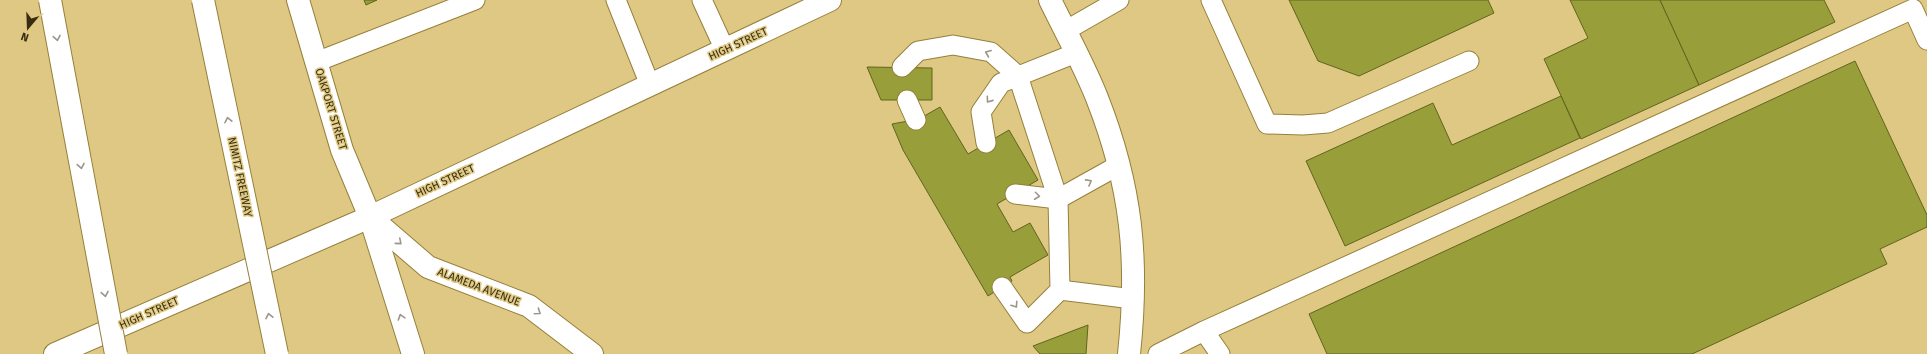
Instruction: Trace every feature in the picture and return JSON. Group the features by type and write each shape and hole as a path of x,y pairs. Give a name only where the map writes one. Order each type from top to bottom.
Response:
{"main road":[{"path":"50,0 116,354"},
{"name":"NIMITZ FREEWAY","path":"203,0 277,354"},
{"name":"OAKPORT STREET","path":"298,0 342,150 370,217 413,354"},
{"path":"1050,0 1097,97 1115,148 1125,188 1134,265 1129,354"},
{"name":"HIGH STREET","path":"56,354 370,217 725,50 818,3"},
{"name":"ALAMEDA AVENUE","path":"370,217 428,267 530,306 592,354"}],"lane":[{"path":"316,62 475,0"},
{"path":"616,0 650,85"},
{"path":"702,0 725,50"},
{"path":"1065,31 1119,0"},
{"path":"1211,0 1267,124 1303,126 1328,123 1469,61"},
{"path":"1158,354 1204,331 1911,4 1927,40"},
{"path":"902,67 918,51 953,45 990,52 1018,76 1058,199 1060,290 1027,323 1002,287"},
{"path":"986,143 981,112 1001,83 1076,52"},
{"path":"908,100 916,120"},
{"path":"1015,194 1058,199 1119,165"},
{"path":"1060,290 1133,299"},
{"path":"1204,331 1220,354"}],"building":[{"path":"364,0 377,0 366,5"},
{"path":"1289,0 1488,0 1494,13 1359,76 1318,61"},
{"path":"1570,0 1660,0 1699,85 1581,139 1544,59 1588,38"},
{"path":"1660,0 1824,0 1835,22 1699,85"},
{"path":"1855,61 1927,215 1927,227 1880,249 1887,264 1692,354 1327,354 1309,314"},
{"path":"867,67 932,68 932,100 881,100"},
{"path":"1561,96 1580,138 1345,246 1306,161 1433,103 1452,145"},
{"path":"940,107 968,154 1009,130 1038,180 997,204 1013,232 1030,223 1048,255 1010,277 1012,281 988,296 903,150 892,124 919,119"},
{"path":"1088,325 1086,354 1040,354 1033,346"}]}
